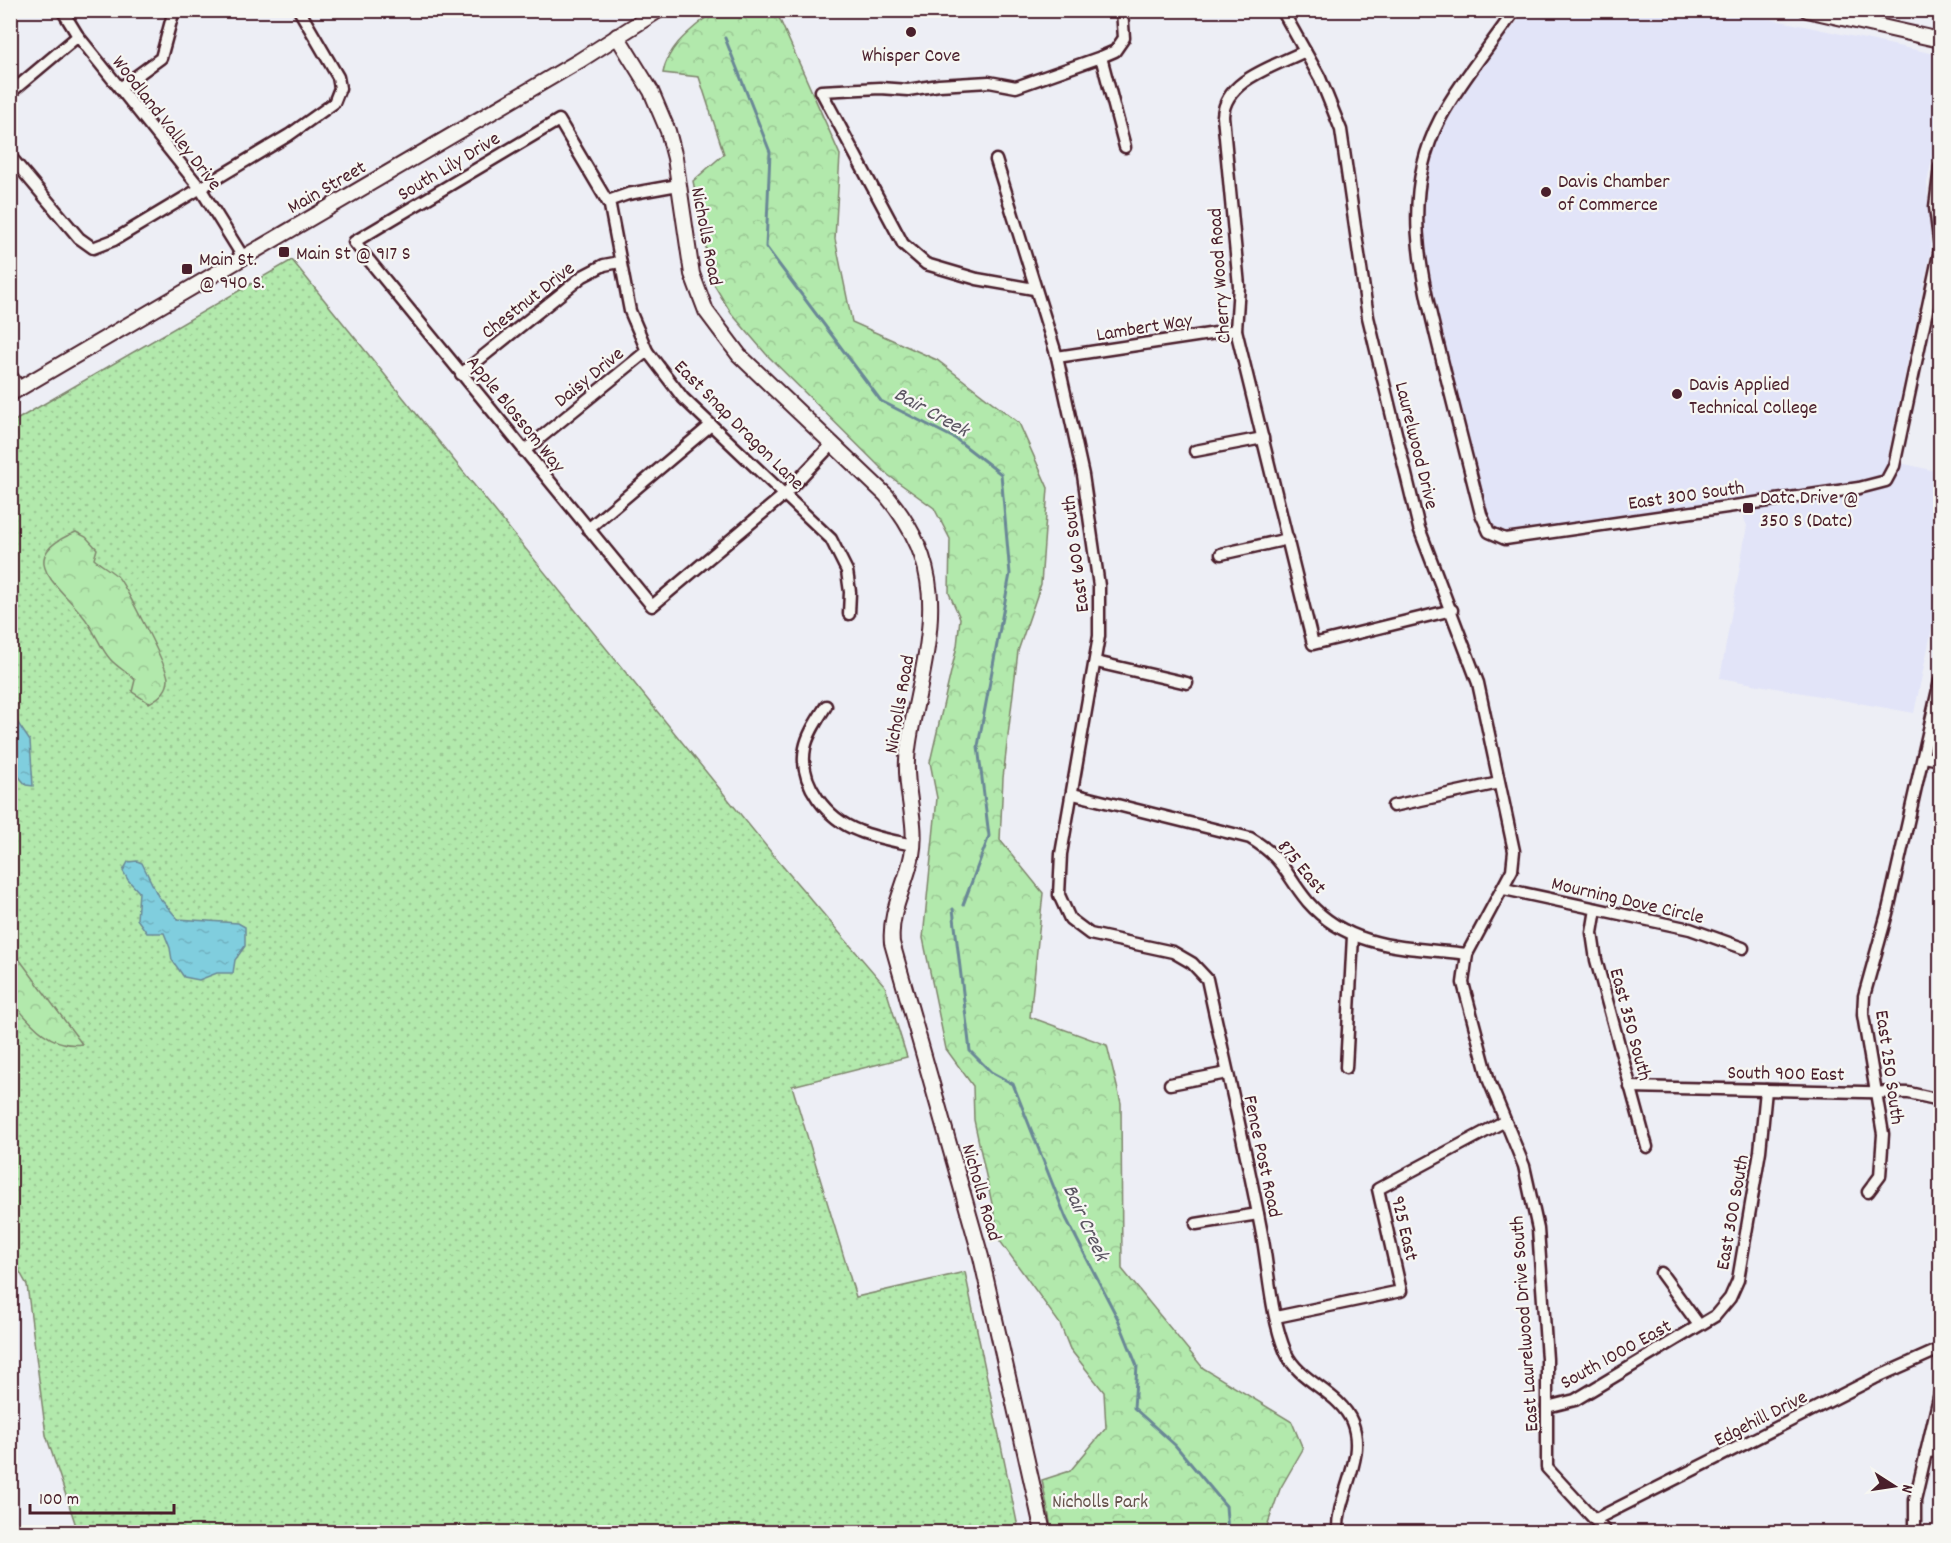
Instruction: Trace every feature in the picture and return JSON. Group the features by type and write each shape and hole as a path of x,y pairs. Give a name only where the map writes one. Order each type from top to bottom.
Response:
{"street":[{"name":"Woodland Valley Drive","path":"62,10 78,36 200,188 243,257"},
{"path":"120,88 161,58 174,10"},
{"path":"10,156 79,238 93,248 114,240 289,135 334,103 340,88 338,77 299,10"},
{"name":"Main Street","path":"15,391 579,61 659,10"},
{"path":"1034,289 977,279 926,264 903,244 821,91 879,88 908,90 939,85 989,82 1016,87 1115,51 1124,38 1122,10"},
{"name":"Laurelwood Drive","path":"1282,10 1333,105 1341,130 1368,317 1419,528 1478,683 1514,851 1512,870 1504,889 1485,916 1467,954"},
{"name":"East 300 South","path":"1515,10 1440,120 1423,164 1415,232 1423,280 1480,514 1489,532 1505,539 1859,488 1886,481 1894,466 1941,249 1935,207 1941,167"},
{"path":"1807,10 1941,40"},
{"path":"10,93 78,36"},
{"name":"Nicholls Road","path":"617,36 647,84 663,119 675,159 692,274 705,311 738,355 886,495 905,519 920,549 929,583 931,629 907,761 913,844 893,914 891,934 894,953 981,1257 1043,1533"},
{"name":"Cherry Wood Road","path":"1305,51 1247,80 1229,94 1224,103 1239,286 1236,330 1313,644 1452,610"},
{"path":"1101,57 1125,147"},
{"name":"East Snap Dragon Lane","path":"559,120 608,201 630,310 647,351 679,393 814,521 838,549 849,583 849,614"},
{"name":"South Lily Drive","path":"354,242 559,120"},
{"name":"East 600 South","path":"996,160 1034,289 1057,357 1083,475 1099,586 1099,636 1096,662 1061,854"},
{"path":"608,201 628,194 678,185"},
{"name":"Apple Blossom Way","path":"354,242 652,606 784,495"},
{"name":"Chestnut Drive","path":"462,375 583,276 604,265 620,262"},
{"name":"Lambert Way","path":"1057,357 1236,330"},
{"name":"Daisy Drive","path":"524,451 647,351"},
{"path":"10,374 15,391"},
{"path":"588,529 711,425"},
{"path":"1195,451 1263,438"},
{"path":"784,495 833,443"},
{"path":"1221,554 1287,539"},
{"path":"1096,662 1187,683"},
{"path":"1941,681 1924,757 1941,760"},
{"path":"826,706 805,746 805,769 812,790 830,812 856,831 913,844"},
{"name":"East 250 South","path":"1868,1192 1880,1176 1883,1134 1863,1014 1864,996 1888,910 1924,757"},
{"path":"1393,806 1499,783"},
{"name":"875 East","path":"1073,794 1250,838 1271,851 1309,903 1353,936 1372,944 1400,949 1467,954"},
{"name":"Fence Post Road","path":"1061,854 1059,896 1070,919 1090,934 1173,952 1192,963 1207,980 1258,1214 1276,1317 1287,1355 1307,1377 1330,1394 1352,1421 1355,1443 1353,1468 1343,1494 1337,1520 1338,1533"},
{"name":"Mourning Dove Circle","path":"1504,889 1690,929 1743,948"},
{"name":"East 350 South","path":"1596,909 1592,933 1596,960 1647,1147"},
{"path":"1346,1068 1353,936"},
{"name":"East Laurelwood Drive South","path":"1467,954 1463,983 1469,1009 1489,1081 1524,1166 1538,1229 1549,1451 1547,1468 1596,1519"},
{"path":"1170,1084 1227,1072"},
{"name":"South 900 East","path":"1630,1087 1909,1093 1941,1100"},
{"name":"East 300 South","path":"1699,1325 1715,1316 1730,1298 1738,1280 1760,1151 1766,1090"},
{"name":"925 East","path":"1276,1317 1401,1291 1378,1189 1505,1121"},
{"path":"1196,1224 1258,1214"},
{"path":"1661,1273 1699,1325"},
{"name":"South 1000 East","path":"1547,1407 1575,1400 1699,1325"},
{"name":"Edgehill Drive","path":"1596,1519 1875,1378 1941,1348"},
{"path":"1915,1533 1915,1500 1941,1393"},
{"path":"1926,1452 1941,1451"},
{"path":"1596,1519 1606,1533"}],"shaded area":[{"name":"Davis Applied Technical College","path":"1525,11 1733,11 1940,55 1940,121 1927,183 1931,250 1887,460 1940,472 1940,591 1914,713 1720,678 1747,526 1737,501 1500,534 1488,527 1419,260 1424,169 1445,115"}],"green space":[{"name":"Nicholls Park","path":"715,10 776,11 840,155 835,239 852,322 937,360 1019,423 1048,488 1041,584 1018,651 1003,778 1000,840 1043,893 1030,1017 1107,1045 1121,1103 1122,1269 1203,1368 1292,1422 1303,1449 1280,1489 1265,1532 1052,1532 1042,1480 1070,1471 1106,1428 1104,1392 1070,1349 1060,1324 1000,1241 974,1120 973,1086 946,1049 923,938 937,798 930,762 957,646 960,618 949,593 950,539 934,508 888,475 766,354 731,313 713,283 693,181 724,154 699,77 663,73 670,53 676,45"},
{"path":"292,260 779,862 885,986 907,1057 792,1086 856,1297 965,1272 1019,1532 78,1532 46,1435 27,1285 11,1256 11,423"},
{"path":"76,532 86,537 97,549 94,559 117,576 161,659 168,683 162,694 149,703 132,692 135,680 110,659 87,621 46,572 44,561 47,551 57,542"},
{"path":"11,948 82,1044 60,1042 50,1038 33,1025 11,1000"}],"water":[{"path":"11,713 30,741 33,786 26,785 11,767"},
{"path":"128,862 142,863 158,896 178,919 238,923 245,927 245,946 235,960 233,973 217,973 199,980 184,977 172,960 164,933 147,933 137,919 139,892 123,871"}],"waterway":[{"name":"Bair Creek","path":"725,38 770,152 766,247 881,401 956,439 1001,474 1010,574 978,746 989,836 963,905"},
{"name":"Bair Creek","path":"953,909 970,1051 991,1072 1013,1084 1066,1218 1118,1319 1137,1366 1134,1408 1175,1445 1226,1506 1228,1532"}],"place":[{"name":"Whisper Cove","path":"911,32"},
{"name":"Davis Chamber of Commerce","path":"1546,192"},
{"name":"Main St @ 917 S","path":"284,252"},
{"name":"Main St. @ 940 S.","path":"187,269"},
{"name":"Davis Applied Technical College","path":"1677,394"},
{"name":"Datc Drive @ 350 S (Datc)","path":"1748,508"}]}
